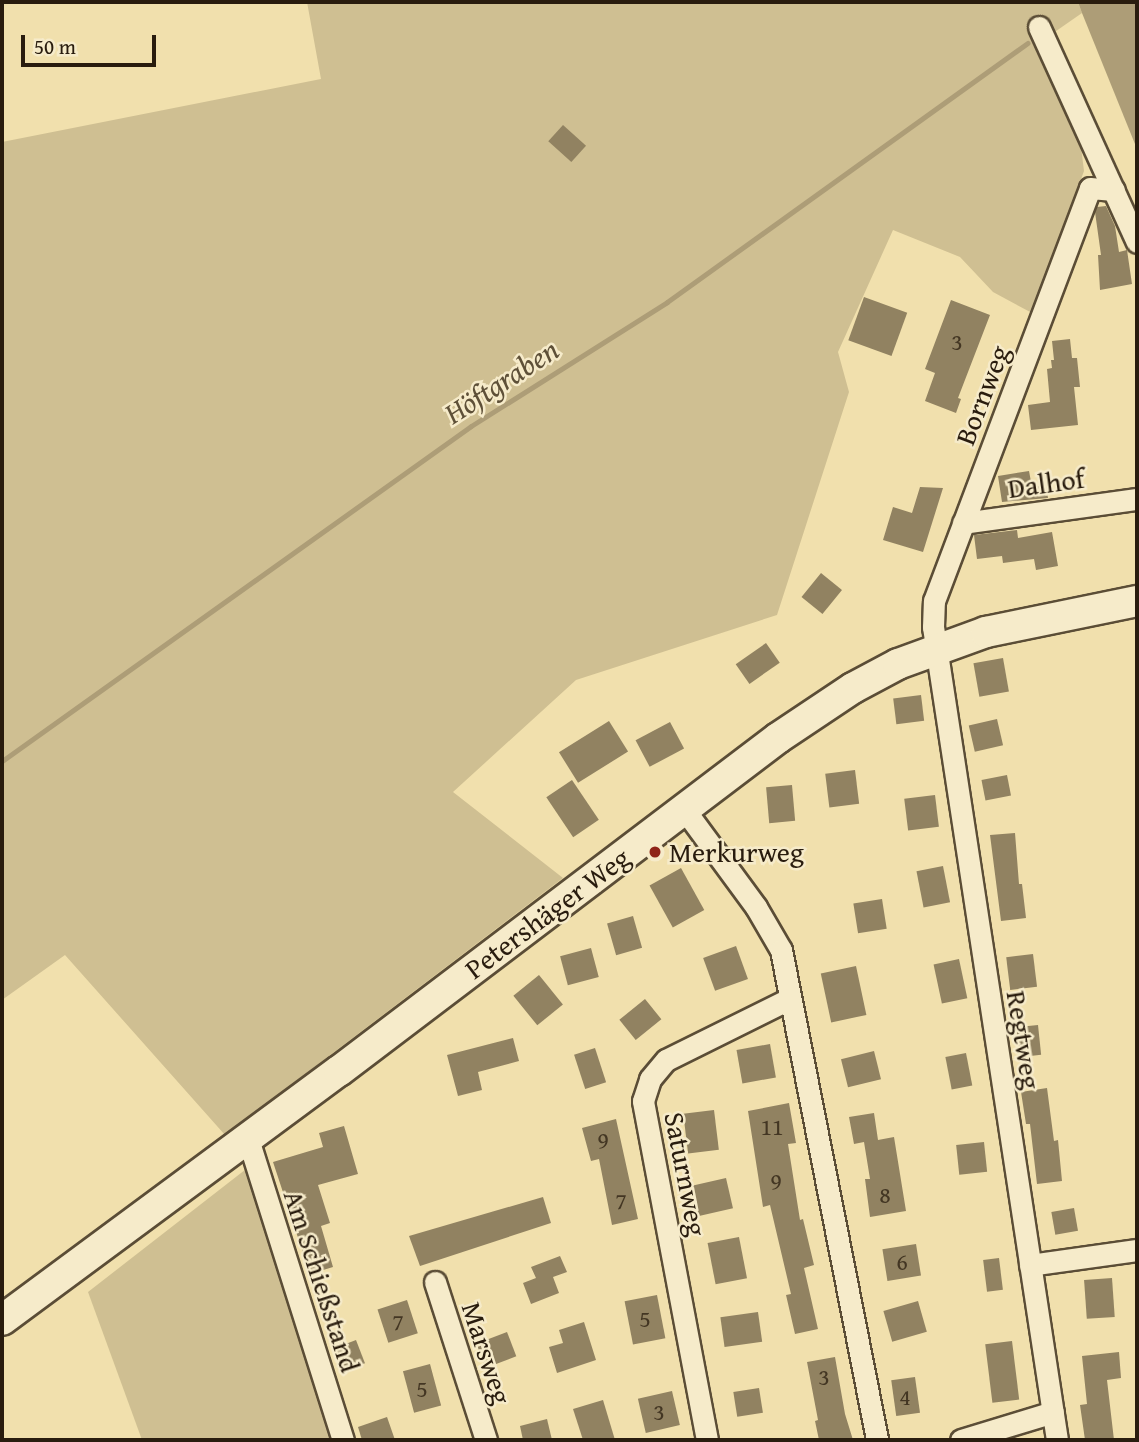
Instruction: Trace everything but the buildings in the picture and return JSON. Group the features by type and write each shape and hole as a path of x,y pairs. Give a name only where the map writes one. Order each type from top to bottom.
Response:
{"street":[{"path":"1039,27 1137,242"},
{"name":"Bornweg","path":"937,648 933,627 934,601 1090,188 1114,190"},
{"name":"Dalhof","path":"963,523 1137,499"},
{"name":"Petershäger Weg","path":"2,1320 248,1139 778,738 853,688 937,648 1042,618 1137,601"},
{"name":"Regtweg","path":"937,648 1057,1440"},
{"path":"684,809 756,907 781,950 877,1440"},
{"name":"Saturnweg","path":"708,1440 643,1101 650,1079 666,1060 789,999"},
{"name":"Am Schießstand","path":"248,1139 343,1440"},
{"path":"1030,1265 1137,1250"},
{"name":"Marsweg","path":"435,1282 486,1440"},
{"path":"961,1440 1053,1412"}],"shaded area":[{"path":"307,2 1078,2 1082,13 1036,45 1081,147 1084,171 1032,313 993,292 960,257 893,230 838,352 849,392 777,615 576,680 453,792 563,878 225,1135 65,955 2,1000 2,142 321,79"},
{"path":"1078,2 1137,2 1137,149 1082,13"},
{"path":"250,1166 336,1440 142,1440 88,1292"}],"waterway":[{"name":"Höftgraben","path":"2,761 471,426 667,302 1028,43"}],"place":[{"name":"Merkurweg","path":"655,852"}]}
